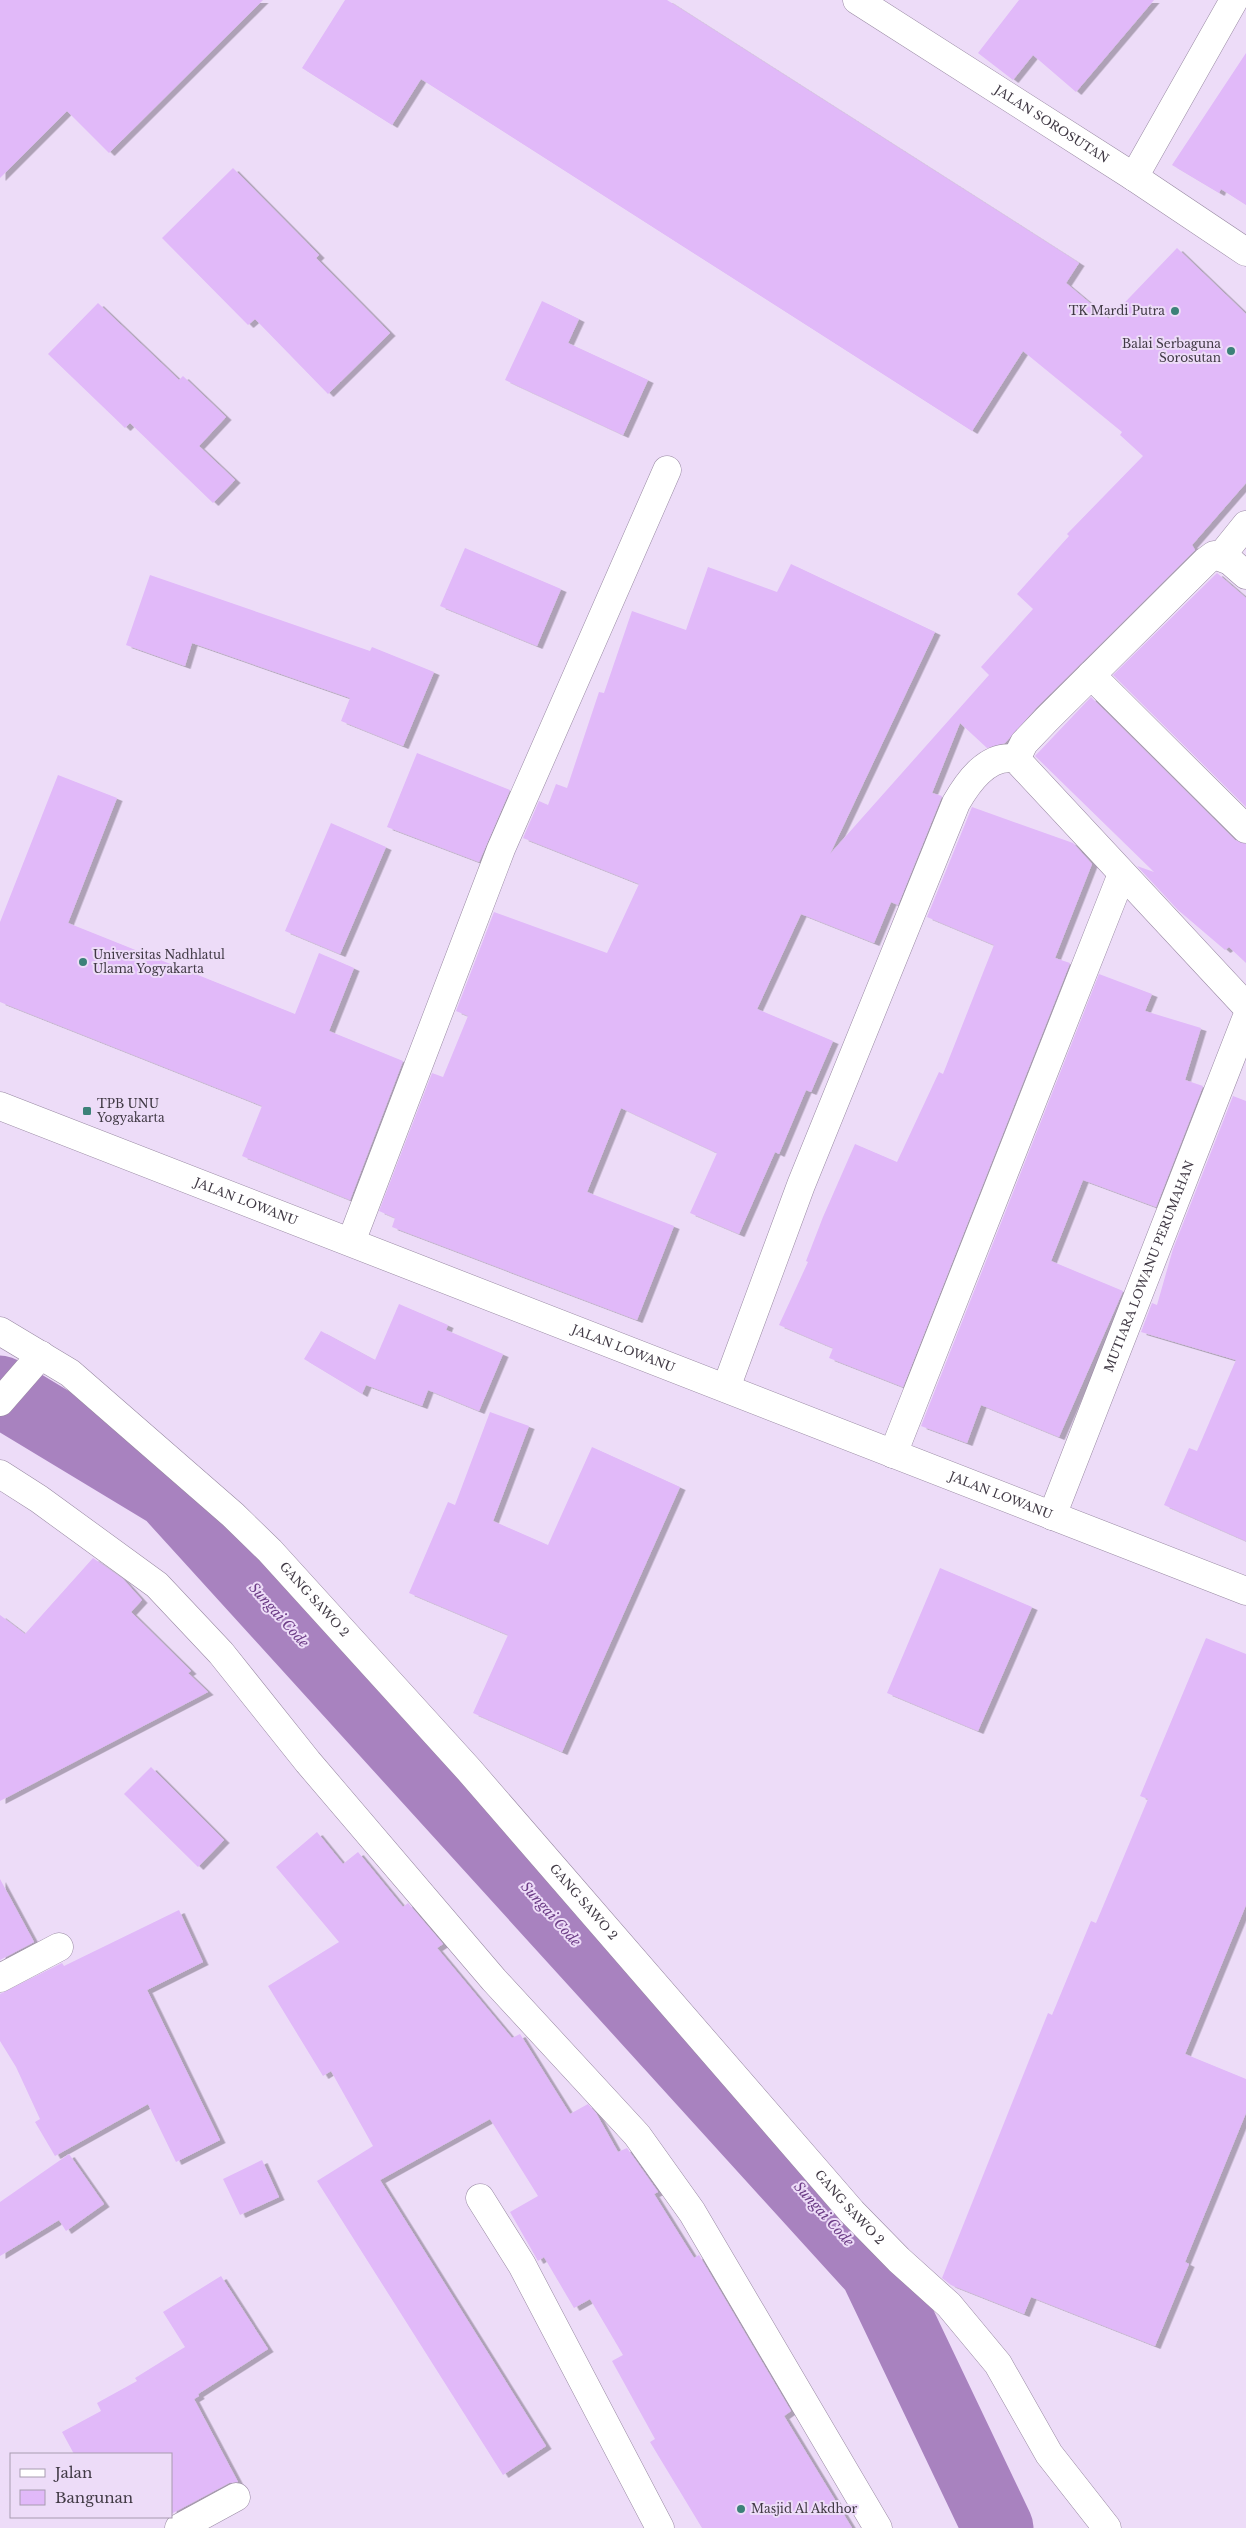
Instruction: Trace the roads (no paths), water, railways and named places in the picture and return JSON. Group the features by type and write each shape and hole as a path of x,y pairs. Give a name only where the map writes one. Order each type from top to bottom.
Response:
{"street":[{"name":"JALAN SOROSUTAN","path":"857,0 1134,177 1246,252"},
{"path":"1134,177 1234,0"},
{"path":"351,1242 501,849 667,470"},
{"path":"1221,556 1246,526"},
{"path":"1016,759 1024,743 1206,561 1214,555 1221,556 1246,575"},
{"path":"1091,675 1246,829"},
{"path":"726,1388 801,1185 956,803 967,783 984,768 1009,758 1016,759 1246,1006"},
{"path":"892,1454 1122,874"},
{"name":"MUTIARA LOWANU PERUMAHAN","path":"1052,1516 1246,1019"},
{"name":"JALAN LOWANU","path":"0,1106 1246,1591"},
{"name":"GANG SAWO 2","path":"0,1331 78,1379 234,1515 317,1600 482,1785 852,2212 899,2260 949,2305 998,2364 1050,2454 1107,2528"},
{"path":"0,1402 41,1355"},
{"path":"0,1474 39,1499 157,1585 221,1653 308,1762 494,1980 637,2135 692,2212 878,2528"},
{"path":"0,1978 59,1947"},
{"path":"480,2198 522,2265 660,2528"},
{"path":"179,2528 236,2497"}],"waterway":[{"name":"Sungai Code","path":"0,1391 169,1493 875,2270 998,2528"}],"place":[{"name":"TK Mardi Putra","path":"1175,311"},
{"name":"Balai Serbaguna Sorosutan","path":"1231,351"},
{"name":"Universitas Nadhlatul Ulama Yogyakarta","path":"83,962"},
{"name":"TPB UNU Yogyakarta","path":"87,1111"},
{"name":"Masjid Al Akdhor","path":"741,2509"}]}
